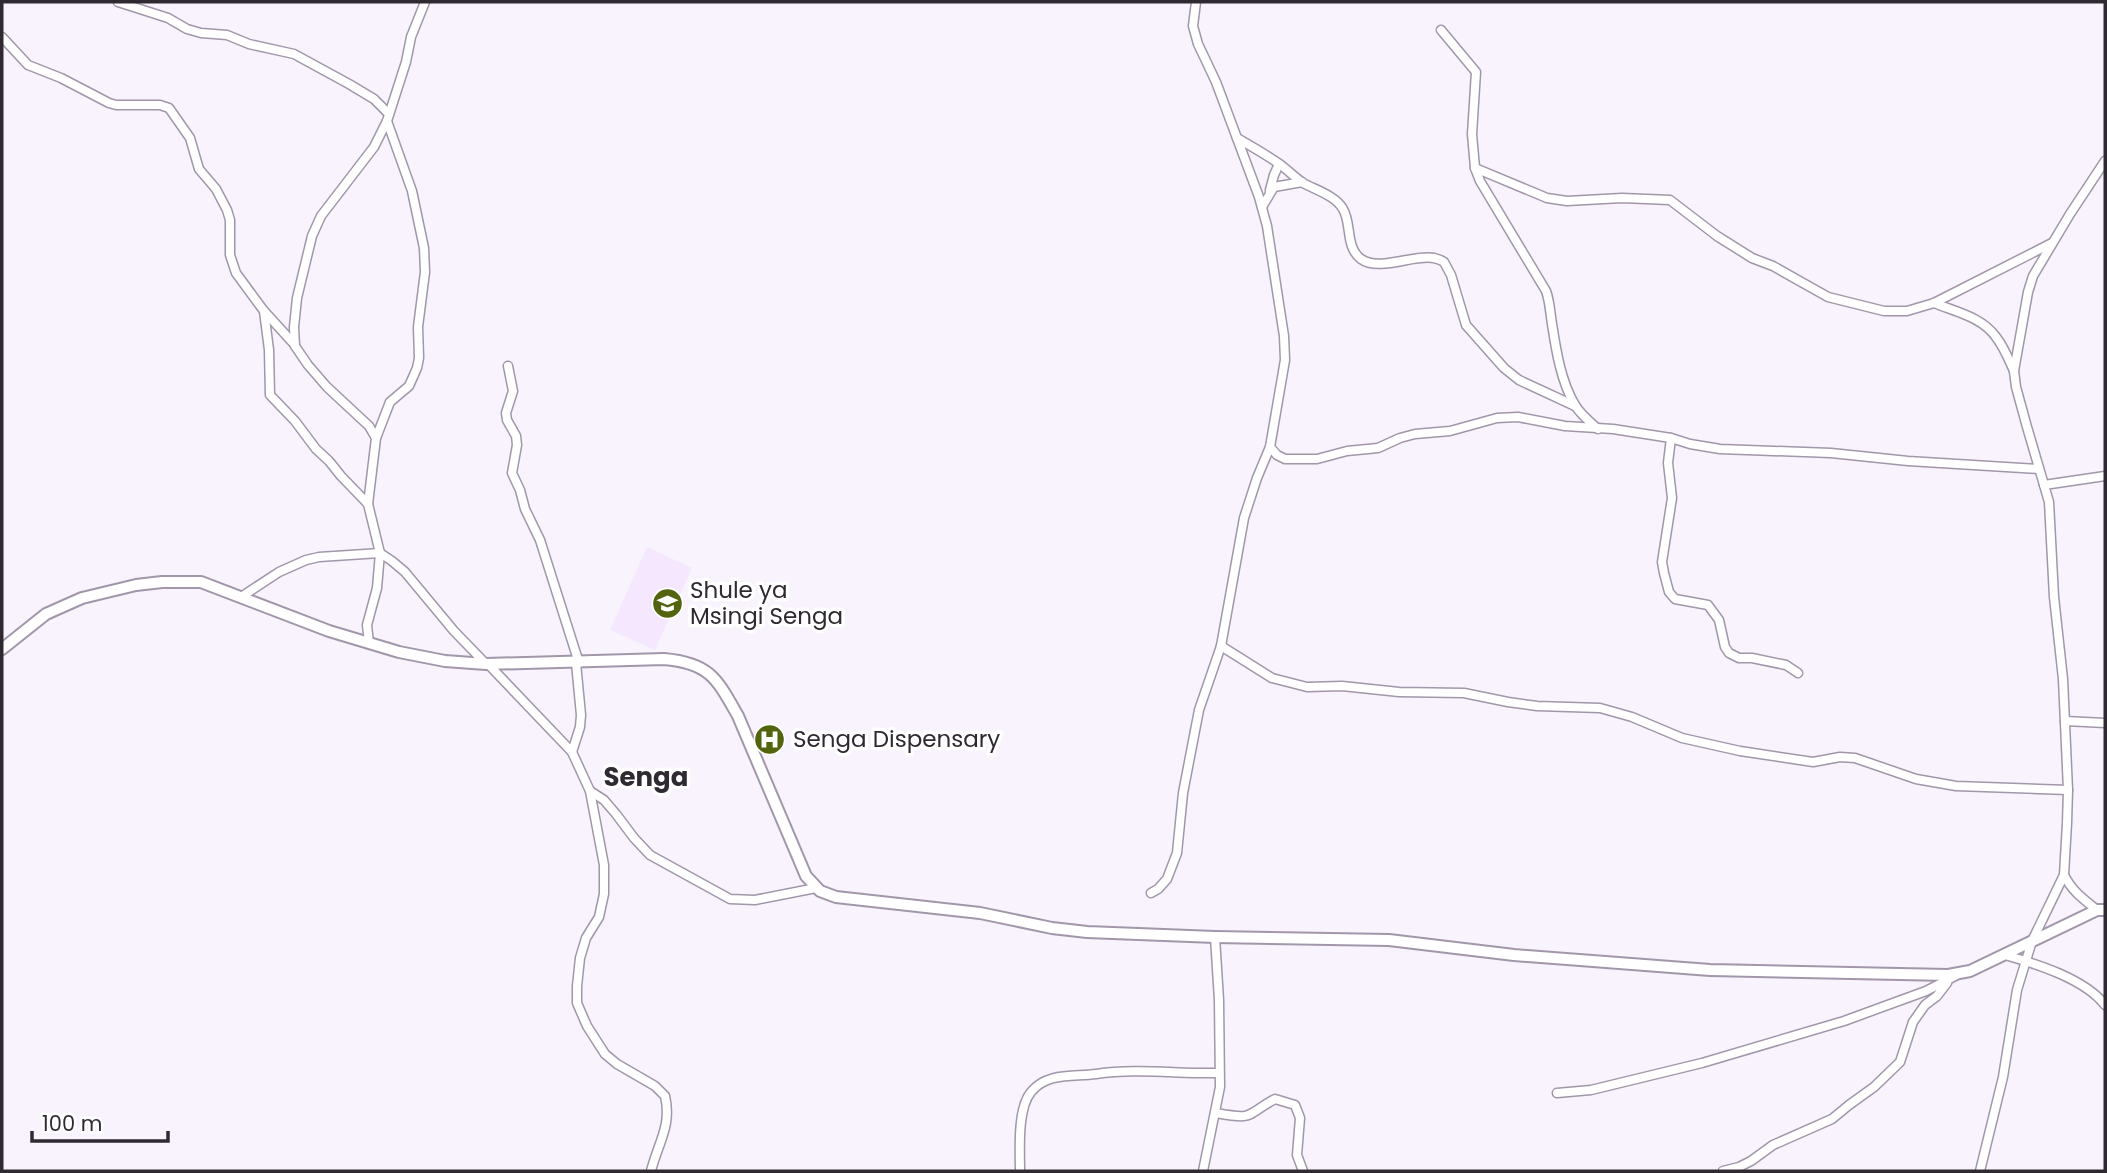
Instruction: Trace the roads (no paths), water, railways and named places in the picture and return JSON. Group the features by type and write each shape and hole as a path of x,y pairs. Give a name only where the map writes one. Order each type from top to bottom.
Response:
{"street":[{"path":"118,2 168,18 187,29 226,35 249,44 294,54 374,99 388,117 412,191 424,248 425,272 418,327 417,368 409,386 390,402 376,438 368,504 380,553 377,588 367,625 369,643"},
{"path":"295,346 293,327 297,298 312,236 321,216 374,147 388,117 406,62 411,37 425,2"},
{"path":"1151,893 1167,879 1177,853 1183,793 1199,710 1222,646 1244,518 1270,447 1285,360 1274,264 1262,207 1216,82 1198,44 1193,26 1196,2"},
{"path":"1441,30 1476,72 1472,134 1475,168 1480,181 1546,291 1558,351 1575,406"},
{"path":"2,37 28,65 61,78 109,103 160,105 169,108 190,138 199,169 222,197 230,220 232,263 236,273 308,365 327,387 369,426 376,438"},
{"path":"1237,138 1335,201 1344,210 1350,241 1354,252 1362,260 1375,263 1397,262 1424,257 1444,262 1451,275 1466,325 1504,368 1519,380 1575,406 1598,429"},
{"path":"1980,1171 2003,1077 2017,990 2032,941 2064,875 2068,790 2061,649 2054,597 2049,502 2016,387 2014,371 2033,276 2105,161"},
{"path":"1269,193 1279,164"},
{"path":"1475,168 1547,198 1567,201 1622,198 1670,200 1737,250 1773,266 1828,297 1895,311 1914,310 1934,303 2052,243"},
{"path":"1262,207 1274,187 1302,182"},
{"path":"1934,303 1961,313 1987,328 1996,337 2014,371"},
{"path":"264,311 269,350 270,395 368,504"},
{"path":"508,366 513,391 506,413 517,445 512,473 540,540 578,663 581,715 572,752"},
{"path":"1270,447 1277,455 1285,458 1317,459 1347,450 1378,448 1415,434 1463,429 1508,416 1577,428 1613,429 1671,438 1720,449 1831,453 2039,469"},
{"path":"1671,438 1668,463 1672,498 1662,562 1669,592 1675,599 1708,605 1719,620 1729,653 1739,658 1786,665 1798,673"},
{"path":"2044,485 2105,476"},
{"path":"242,597 279,572 306,559 380,553 405,572 454,631 572,752 590,791 604,865 604,894 599,916 586,938 580,958 576,986 578,1003 587,1026 605,1054 617,1065 655,1086 665,1096 668,1123 651,1171"},
{"path":"2,649 36,621 82,598 162,582 201,582 295,619 369,643 445,661 487,664 675,660 702,668 725,693 738,716 806,876 820,891 836,897 980,913 1052,928 1215,937 1389,940 1514,955 1710,970 1948,975 1970,971 2101,910"},
{"path":"1222,646 1272,678 1307,687 1342,686 1399,692 1464,693 1537,706 1600,708 1632,717 1682,738 1740,751 1813,762 1840,757 1855,758 1916,779 1956,786 2068,790"},
{"path":"2065,721 2105,723"},
{"path":"590,791 604,800 650,855 730,899 755,900 816,887"},
{"path":"2064,875 2079,897 2101,910"},
{"path":"1203,1171 1220,1087 1215,937"},
{"path":"2005,955 2074,982 2094,993 2105,1005"},
{"path":"1557,1093 1591,1090 1702,1063 1844,1021 1948,981 1960,973"},
{"path":"1723,1171 1751,1161 1773,1144 1832,1119 1874,1087 1900,1062 1913,1022 1948,981"},
{"path":"1020,1171 1023,1111 1031,1091 1045,1081 1055,1077 1107,1071 1219,1073"},
{"path":"1216,1113 1243,1118 1254,1114 1275,1099 1295,1105 1300,1118 1297,1155 1303,1171"}],"place":[{"name":"Shule ya Msingi Senga","path":"667,603"},
{"name":"Senga Dispensary","path":"770,739"}],"district":[{"name":"Senga","path":"646,777"}]}
